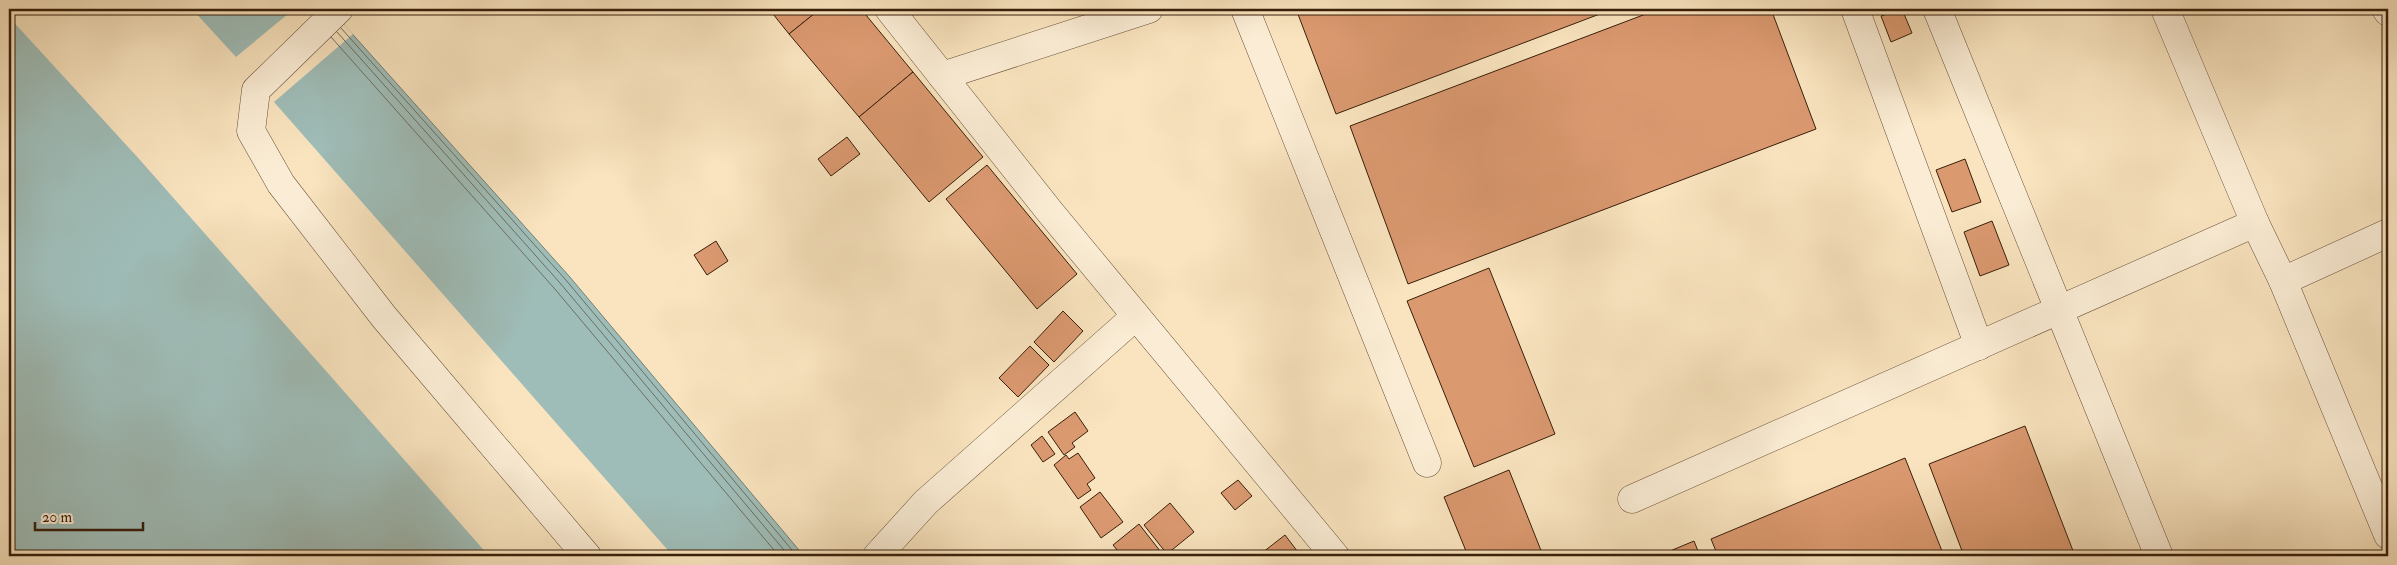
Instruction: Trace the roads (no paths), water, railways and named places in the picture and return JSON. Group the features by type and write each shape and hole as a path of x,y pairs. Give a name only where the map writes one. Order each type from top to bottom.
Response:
{"lane":[{"path":"339,9 256,90 251,131 281,184 378,309 587,556"},
{"path":"889,9 1136,316 1335,556"},
{"path":"942,76 1148,9"},
{"path":"1245,9 1428,464"},
{"path":"1855,9 1978,346"},
{"path":"1937,9 2159,556"},
{"path":"2165,9 2256,223 2283,281 2388,534"},
{"path":"1632,499 2256,223"},
{"path":"2283,281 2388,233"},
{"path":"877,556 926,502 1136,316"}],"water":[{"path":"9,9 330,9 569,276 804,556 9,556"}]}
